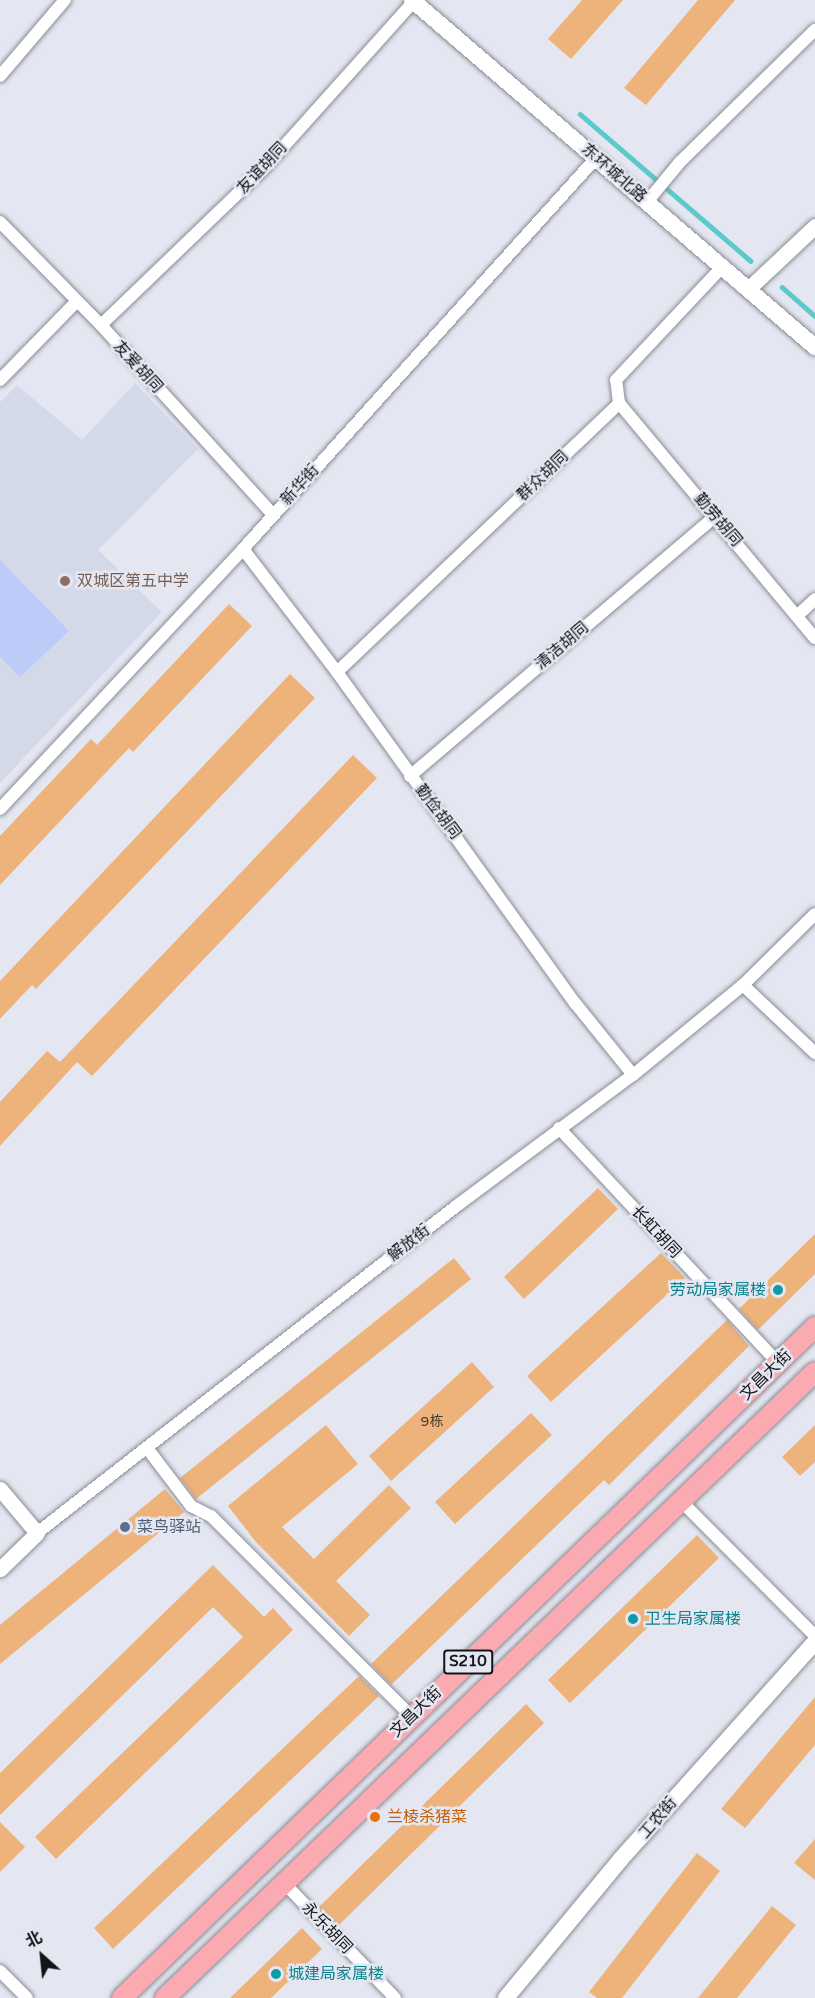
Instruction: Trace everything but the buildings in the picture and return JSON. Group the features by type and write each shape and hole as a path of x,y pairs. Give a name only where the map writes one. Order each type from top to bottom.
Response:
{"main road":[{"name":"东环城北路","path":"413,1 596,158 652,196 722,267 815,347"},
{"name":"文昌大街","path":"122,1998 815,1327"},
{"name":"文昌大街","path":"165,1998 815,1372"},
{"name":"工农街","path":"511,1996 620,1860 815,1642"}],"street":[{"path":"0,76 65,0"},
{"name":"友谊胡同","path":"101,325 267,165 413,1"},
{"path":"652,196 666,178 815,30"},
{"name":"新华街","path":"0,808 243,549 596,158"},
{"name":"友爱胡同","path":"0,222 101,325 273,515"},
{"path":"748,289 815,226"},
{"path":"619,403 616,380 722,267"},
{"path":"0,380 77,301"},
{"name":"勤劳胡同","path":"619,403 815,638"},
{"name":"群众胡同","path":"337,672 619,403"},
{"name":"清洁胡同","path":"410,777 715,516"},
{"name":"勤俭胡同","path":"243,549 337,672 410,777 575,1003 633,1075"},
{"path":"798,615 815,599"},
{"name":"解放街","path":"0,1569 37,1533 559,1128 633,1075 743,985 815,914"},
{"path":"743,985 815,1053"},
{"name":"长虹胡同","path":"559,1128 778,1363"},
{"path":"147,1448 191,1506 211,1516 411,1716"},
{"path":"0,1489 37,1533"},
{"path":"681,1501 815,1636"},
{"name":"永乐胡同","path":"284,1883 394,1998"},
{"path":"0,1971 27,1998"}],"shaded area":[{"name":"双城区第五中学","path":"135,383 198,449 98,550 162,612 0,783 0,402 17,385 82,440"},
{"path":"0,560 69,631 20,677 0,657"}],"waterway":[{"path":"580,114 751,261"},
{"path":"782,287 815,316"}],"place":[{"name":"双城区第五中学","path":"65,581"},
{"name":"劳动局家属楼","path":"778,1290"},
{"name":"菜鸟驿站","path":"125,1527"},
{"name":"卫生局家属楼","path":"633,1619"},
{"name":"兰棱杀猪菜","path":"375,1817"},
{"name":"城建局家属楼","path":"276,1974"}]}
